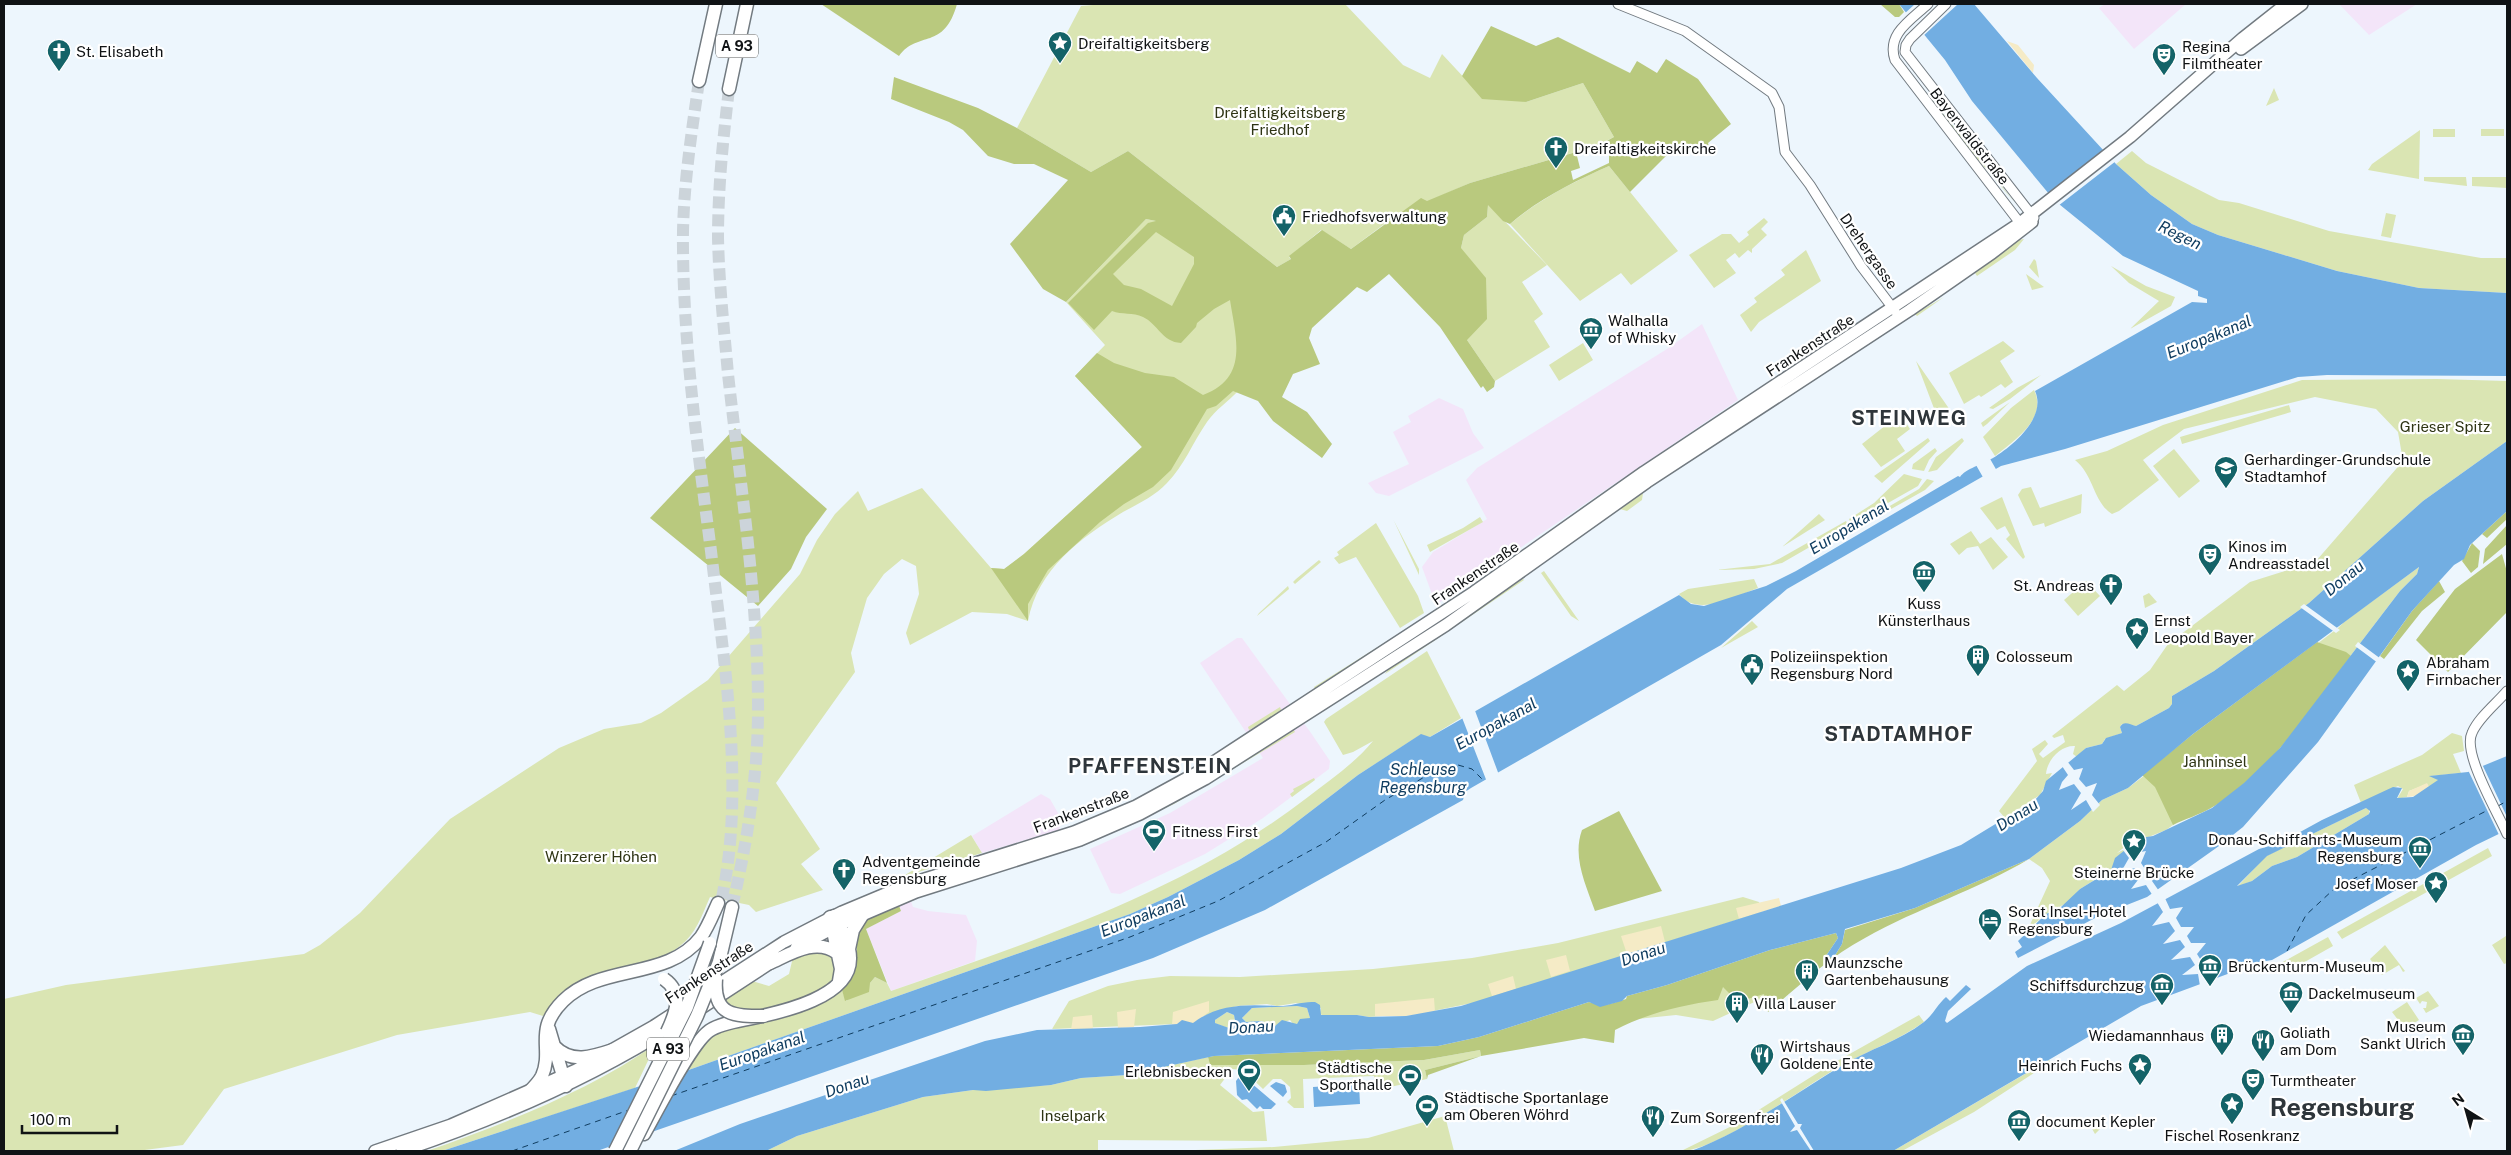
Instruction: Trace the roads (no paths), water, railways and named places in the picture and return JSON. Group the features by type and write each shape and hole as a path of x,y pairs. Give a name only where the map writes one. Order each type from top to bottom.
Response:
{"highway":[{"name":"A 93","path":"699,81 716,4"},
{"name":"A 93","path":"729,89 747,4"},
{"name":"A 93","path":"630,1151 687,1038 719,962 725,941 724,904"},
{"name":"A 93","path":"614,1151 688,1007 724,904"},
{"path":"528,1093 542,1077 545,1056 544,1036 555,1009 576,991 599,980 626,972 660,966 680,956 701,936 724,904"},
{"path":"843,952 863,914"},
{"path":"634,1151 691,1053 704,1035 721,1026 764,1016 811,1001 838,985 850,966 843,952 834,922"},
{"path":"770,964 814,946 843,952"},
{"path":"719,962 716,993 720,1005 735,1015 764,1016"},
{"path":"614,1151 676,1008 676,993 670,983 646,973 626,972"},
{"path":"549,1021 563,1080"},
{"path":"554,1046 568,1056 576,1058 613,1050"},
{"path":"545,1056 563,1080"}],"main road":[{"name":"Frankenstraße","path":"2132,139 2230,50 2286,4"},
{"name":"Frankenstraße","path":"563,1080 652,1040 834,922 863,914 944,882 1080,840 1174,797 1446,625 1647,482 2022,226 2238,52 2302,4"},
{"name":"Frankenstraße","path":"563,1080 784,942 834,922 909,884 1074,832 1136,806 1192,775 1474,592 1644,472 1897,313"},
{"path":"375,1151 452,1125 563,1080"},
{"path":"402,1151 462,1130 563,1080"}],"street":[{"name":"Drehergasse","path":"1618,4 1671,24 1701,42 1772,93 1777,100 1785,152 1861,266 1897,313"},
{"name":"Bayerwaldstraße","path":"1928,4 1904,26 1892,44 1895,60 2022,226"},
{"name":"Bayerwaldstraße","path":"1946,4 1913,36 1906,46 1905,52 2037,213"},
{"path":"2507,691 2473,730 2470,738 2470,749 2507,834"}],"water":[{"path":"1899,4 1974,4 2037,78 2116,164 2151,195 2192,224 2218,235 2337,271 2419,288 2507,293 2507,376 2327,375 2298,377 2065,449 2001,466 1787,589 1721,645 1471,788 1465,792 1463,800 1265,910 1153,958 597,1151 442,1151 683,1072 1130,914 1168,897 1239,860 1281,834 1358,775 1421,734 1430,737 1679,595 1691,604 1704,606 1766,586 1796,571 1958,476 1960,477 1970,469 2001,453 2026,430 2032,420 2036,411 2035,391 2192,302 2207,303 2207,299 2198,296 2198,291 2123,256 2054,200 1972,101 1945,60"},
{"name":"Donau","path":"2507,441 2507,511 2470,545 2464,559 2454,565 2412,611 2318,742 2243,827 2147,897 2099,916 2018,958 2015,952 2022,947 2018,941 2046,914 2061,907 2080,889 2111,870 2115,858 2140,838 2153,836 2212,808 2244,783 2280,748 2400,591 2417,574 2419,567 2193,734 2128,788 2102,800 2080,821 2029,859 1915,908 1845,929 1842,944 1834,957 1828,958 1826,956 1838,938 1836,933 1770,950 1667,985 1627,996 1622,1001 1600,1007 1589,1002 1479,1037 1438,1046 1214,1056 1127,1075 1081,1078 1051,1085 986,1091 973,1090 923,1097 797,1136 766,1151 674,1151 740,1124 985,1041 1037,1030 1140,1027 1177,1024 1182,1020 1193,1023 1212,1012 1243,1005 1281,1006 1315,1002 1320,1005 1321,1015 1369,1017 1406,1016 1461,1006 1901,868 1961,845 2035,800 2043,791 2046,781 2086,748 2102,744 2106,738 2122,733 2120,727 2123,724 2136,726 2169,708 2172,704 2172,696 2214,671 2309,603 2423,501","holes":["1297,1006 1307,1008 1310,1018 1300,1019 1297,1024 1282,1020 1275,1026 1261,1021 1246,1022 1242,1018 1252,1008","1227,1012 1234,1015 1235,1021 1229,1028 1215,1023 1215,1020"]},
{"path":"2507,756 2507,830 2476,845 2272,960 2260,962 2141,1006 1893,1151 1691,1151 1730,1134 1843,1065 1914,1029 1927,1019 1946,997 1950,1001 1966,985 1971,989 1948,1011 1945,1021 1947,1023 2027,966 2121,923 2259,849 2280,843 2322,820 2393,787 2402,788 2397,798 2413,797 2438,780 2429,776 2468,772","holes":["2366,808 2370,811 2369,814 2297,857 2272,866 2252,881 2237,886 2267,856"]},
{"name":"Erlebnisbecken","path":"1239,1077 1244,1077 1276,1104 1271,1109 1263,1109 1260,1106 1257,1109 1247,1099 1242,1100 1237,1095 1236,1081"},
{"path":"1276,1082 1285,1085 1287,1092 1283,1097 1270,1086"},
{"path":"1359,1084 1360,1104 1314,1107 1313,1087"}],"tunnel":[{"path":"699,81 684,207 684,288 692,401 722,638 730,727 732,816 721,902"},
{"path":"729,89 720,182 718,238 728,374 743,495 755,617 758,699 757,751 751,804 743,856 732,907"}],"place":[{"name":"Dreifaltigkeitsberg","path":"1060,64"},
{"name":"St. Elisabeth","path":"59,72"},
{"name":"Regina Filmtheater","path":"2164,76"},
{"name":"Dreifaltigkeitskirche","path":"1556,169"},
{"name":"Friedhofsverwaltung","path":"1284,237"},
{"name":"Walhalla of Whisky","path":"1591,350"},
{"name":"Gerhardinger-Grundschule Stadtamhof","path":"2226,489"},
{"name":"Kinos im Andreasstadel","path":"2210,576"},
{"name":"Kuss Künsterlhaus","path":"1924,593"},
{"name":"St. Andreas","path":"2111,606"},
{"name":"Ernst Leopold Bayer","path":"2137,650"},
{"name":"Colosseum","path":"1978,677"},
{"name":"Polizeiinspektion Regensburg Nord","path":"1752,686"},
{"name":"Abraham Firnbacher","path":"2408,692"},
{"name":"Fitness First","path":"1154,852"},
{"name":"Steinerne Brücke","path":"2134,862"},
{"name":"Donau-Schiffahrts-Museum Regensburg","path":"2420,869"},
{"name":"Adventgemeinde Regensburg","path":"844,891"},
{"name":"Josef Moser","path":"2436,904"},
{"name":"Sorat Insel-Hotel Regensburg","path":"1990,941"},
{"name":"Brückenturm-Museum","path":"2210,987"},
{"name":"Maunzsche Gartenbehausung","path":"1807,992"},
{"name":"Schiffsdurchzug","path":"2162,1006"},
{"name":"Dackelmuseum","path":"2291,1014"},
{"name":"Villa Lauser","path":"1737,1024"},
{"name":"Wiedamannhaus","path":"2222,1056"},
{"name":"Museum Sankt Ulrich","path":"2463,1056"},
{"name":"Goliath am Dom","path":"2263,1062"},
{"name":"Wirtshaus Goldene Ente","path":"1762,1076"},
{"name":"Heinrich Fuchs","path":"2140,1086"},
{"name":"Erlebnisbecken","path":"1249,1092"},
{"name":"Städtische Sporthalle","path":"1410,1097"},
{"name":"Turmtheater","path":"2253,1101"},
{"name":"Fischel Rosenkranz","path":"2232,1125"},
{"name":"Städtische Sportanlage am Oberen Wöhrd","path":"1427,1127"},
{"name":"Zum Sorgenfrei","path":"1653,1138"},
{"name":"document Kepler","path":"2019,1142"}],"district":[{"name":"STEINWEG","path":"1909,418"},
{"name":"STADTAMHOF","path":"1899,734"},
{"name":"PFAFFENSTEIN","path":"1150,766"},
{"name":"Regensburg","path":"2342,1107"}],"park label":[{"name":"Dreifaltigkeitsberg Friedhof","path":"1280,120"},
{"name":"Grieser Spitz","path":"2445,426"},
{"name":"Jahninsel","path":"2215,761"},
{"name":"Winzerer Höhen","path":"601,856"},
{"name":"Inselpark","path":"1073,1115"}],"water label":[{"name":"Regen","path":"2180,235"},
{"name":"Europakanal","path":"2209,337"},
{"name":"Europakanal","path":"1849,527"},
{"name":"Europakanal","path":"1496,724"},
{"name":"Schleuse Regensburg","path":"1423,778"},
{"name":"Europakanal","path":"1143,916"},
{"name":"Europakanal","path":"762,1051"}]}
